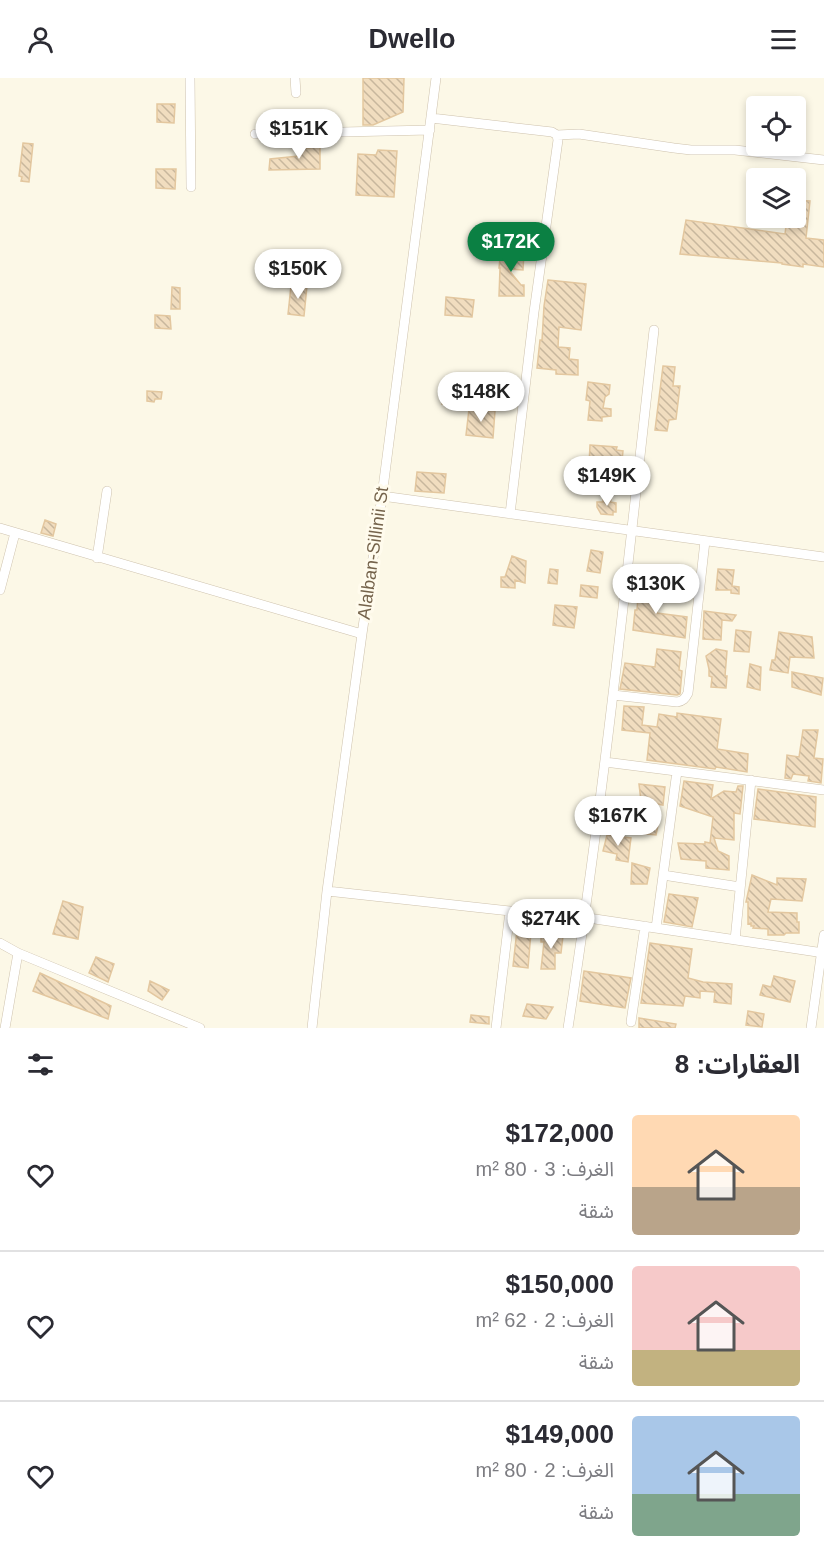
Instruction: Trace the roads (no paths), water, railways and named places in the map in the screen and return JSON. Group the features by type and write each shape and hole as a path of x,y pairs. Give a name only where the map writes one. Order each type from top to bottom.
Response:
{"street":[{"path":"190,78 191,187"},
{"path":"295,78 296,93"},
{"name":"Alalban-Sillinii St","path":"312,1028 327,891 382,496 436,78"},
{"path":"431,118 552,132 557,135 579,134 691,150 735,150 824,160"},
{"path":"255,134 430,130"},
{"path":"510,514 557,135"},
{"path":"568,1028 605,762 654,330"},
{"path":"97,558 107,491"},
{"path":"382,496 824,557"},
{"path":"0,528 362,634"},
{"path":"0,590 15,533"},
{"path":"613,695 678,702 682,701 688,693 705,541"},
{"path":"605,762 824,790"},
{"path":"656,928 677,771"},
{"path":"735,940 751,780"},
{"path":"663,876 740,887"},
{"path":"327,891 510,912 548,912 823,953"},
{"path":"496,1028 510,912"},
{"path":"631,1022 645,926"},
{"path":"811,1028 824,934"},
{"path":"0,943 200,1028"},
{"path":"5,1028 18,952"}]}
